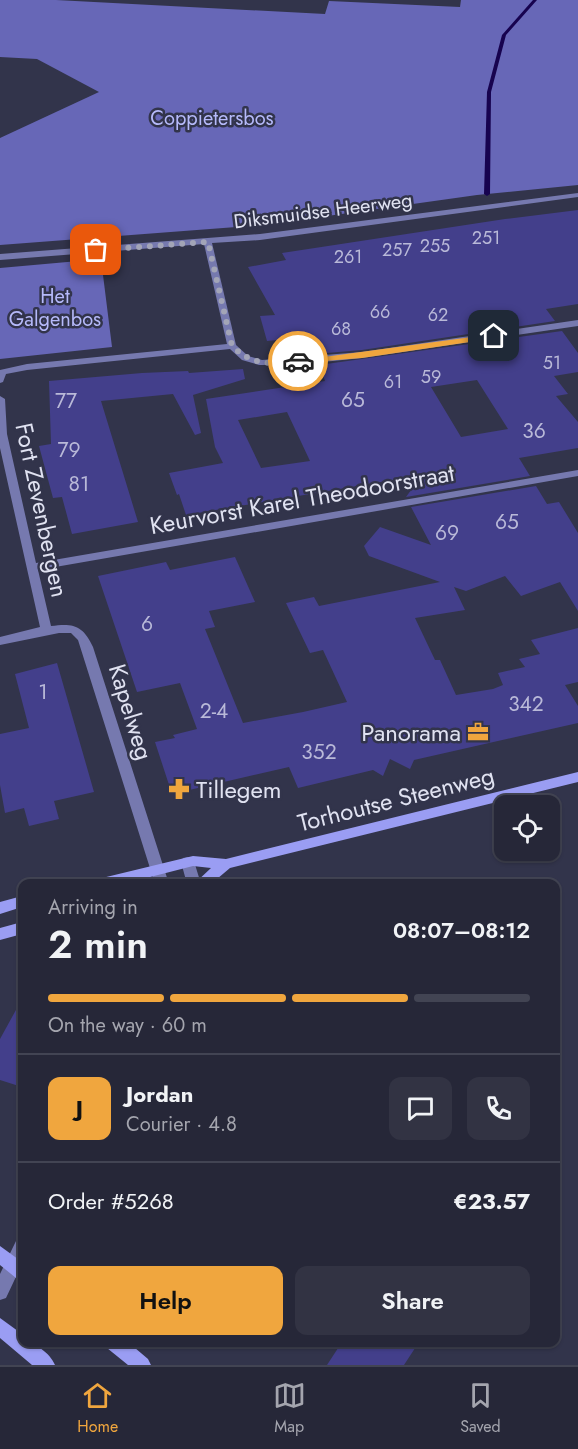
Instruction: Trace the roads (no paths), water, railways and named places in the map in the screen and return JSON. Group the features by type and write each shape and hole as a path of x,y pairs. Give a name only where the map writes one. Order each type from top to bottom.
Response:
{"main road":[{"name":"Torhoutse Steenweg","path":"117,879 188,862 226,864 578,777"},
{"name":"Torhoutse Steenweg","path":"207,879 226,864"},
{"path":"0,908 18,903"},
{"path":"0,934 18,929"},
{"path":"0,1327 18,1342"},
{"path":"24,1347 46,1365"},
{"path":"119,1347 142,1365"}],"street":[{"name":"Diksmuidse Heerweg","path":"0,257 208,242 323,230 578,195"},
{"path":"208,242 232,346 245,358 262,363 362,355 578,323"},
{"path":"0,380 2,372 27,367 232,346"},
{"name":"Fort Zevenbergen","path":"0,399 2,434 46,630"},
{"name":"Keurvorst Karel Theodoorstraat","path":"33,567 578,473"},
{"name":"Kapelweg","path":"0,641 46,630 73,629 81,635 160,879"},
{"path":"188,862 193,879"},
{"path":"0,1292 12,1263"}],"waterway":[{"path":"487,194 489,92 504,35 535,0"}],"place":[{"name":"Panorama","path":"478,732"},
{"name":"Tillegem","path":"179,789"}],"park label":[{"name":"Coppietersbos","path":"212,118"},
{"name":"Het Galgenbos","path":"55,308"}]}
